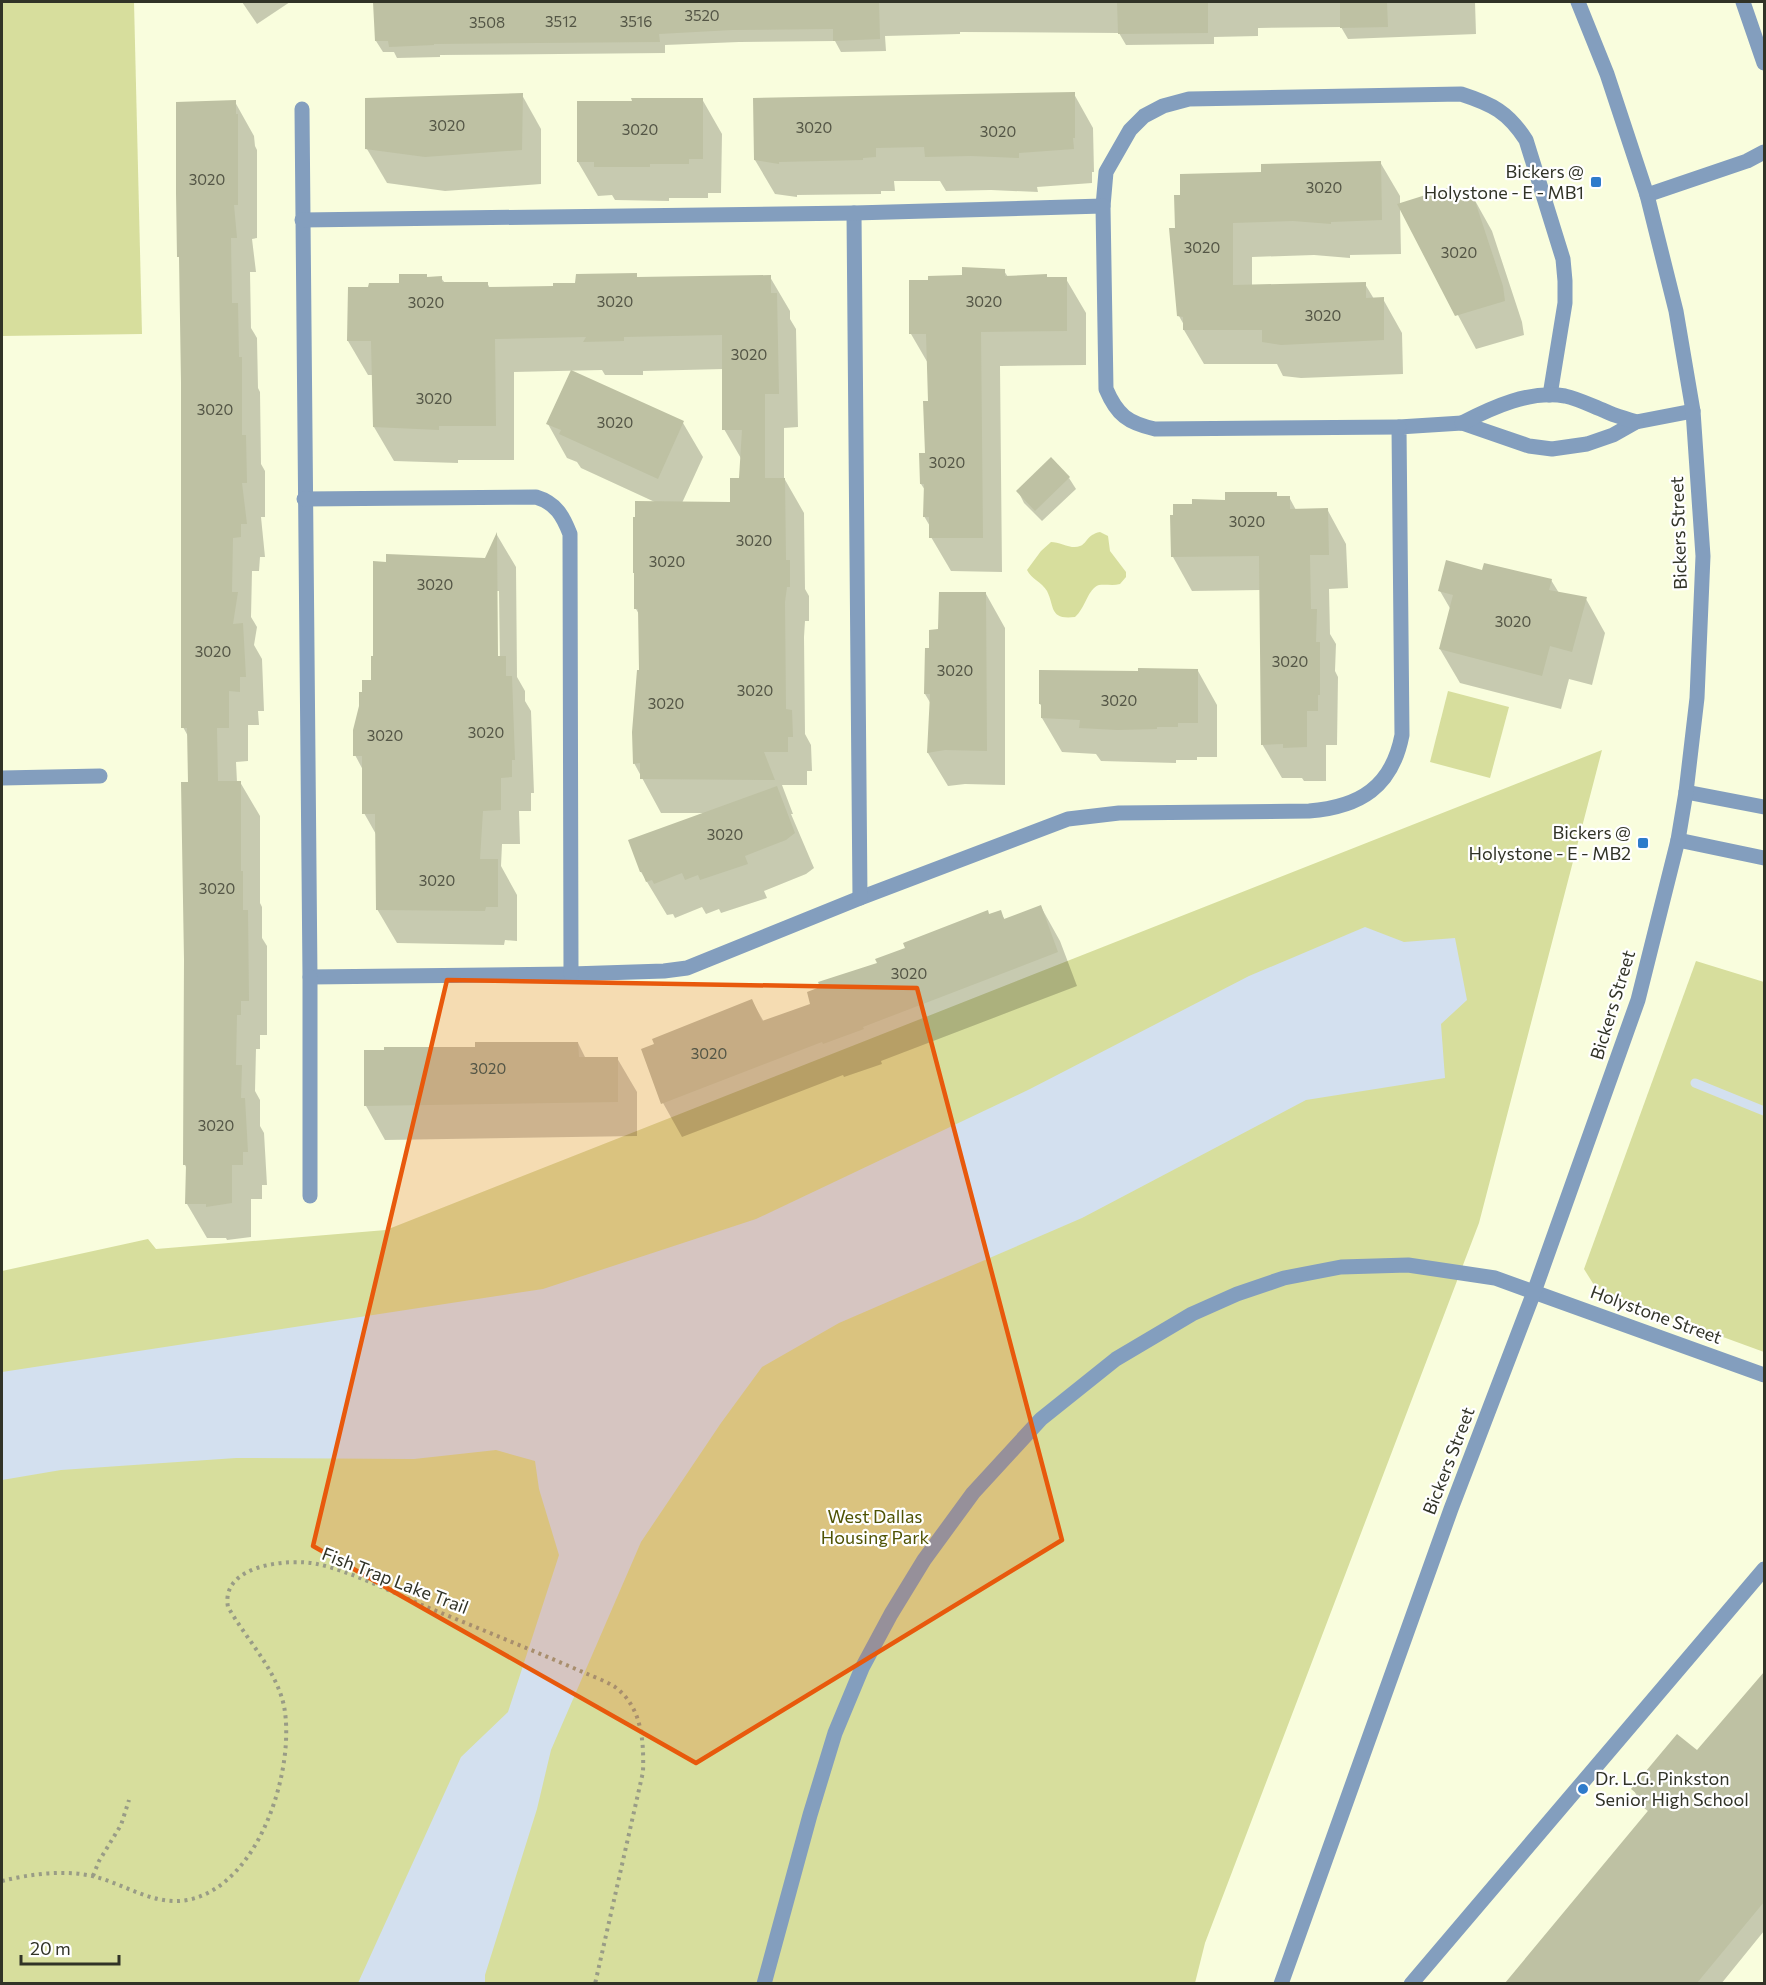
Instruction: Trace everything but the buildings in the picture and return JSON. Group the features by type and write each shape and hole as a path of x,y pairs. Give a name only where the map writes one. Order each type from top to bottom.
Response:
{"street":[{"name":"Bickers Street","path":"1281,1983 1451,1509 1534,1292 1638,1000 1678,840 1686,792 1697,698 1703,556 1693,411 1676,311 1647,195 1607,74 1578,2"},
{"path":"1743,2 1764,63"},
{"path":"1550,395 1565,303 1563,259 1526,140 1516,124 1502,111 1484,101 1461,94 1189,99 1163,106 1144,116 1130,130 1106,172 1102,206 1106,388 1111,402 1128,420 1139,426 1155,429 1399,427 1462,423 1505,404 1534,396 1550,395 1565,396 1581,401 1636,422"},
{"path":"302,109 310,1196"},
{"path":"1647,195 1747,161 1764,152"},
{"path":"302,220 854,213 1102,206"},
{"path":"854,213 860,898"},
{"path":"1462,423 1529,446 1552,449 1587,444 1613,435 1636,422 1693,411"},
{"path":"310,977 571,974 664,971 687,968 860,898 1068,819 1119,813 1325,810 1340,807 1370,794 1391,768 1399,753 1402,735 1399,427"},
{"path":"304,499 536,497 556,508 564,519 570,534 571,974"},
{"path":"2,778 100,776"},
{"path":"1686,792 1764,807"},
{"path":"1678,840 1764,858"},
{"name":"Holystone Street","path":"764,1983 835,1733 862,1668 891,1614 924,1560 973,1493 1041,1419 1116,1359 1192,1314 1237,1294 1284,1278 1341,1267 1408,1265 1495,1278 1764,1374"},
{"path":"1411,1983 1764,1569"}],"path":[{"name":"Fish Trap Lake Trail","path":"2,1881 62,1874 93,1876 165,1901 187,1900 207,1894 225,1884 249,1857 267,1819 282,1776 287,1745 284,1705 276,1683 228,1607 227,1598 232,1584 252,1570 294,1561 318,1564 367,1581 585,1673 615,1687 628,1701 637,1716 644,1742 643,1772 595,1983"},
{"path":"93,1876 99,1861 121,1825 129,1800"}],"highlighted area":[{"path":"447,980 917,988 1062,1540 696,1763 313,1546"}],"green space":[{"path":"2,2 134,2 142,334 2,336"},
{"path":"1100,532 1108,536 1110,551 1126,572 1126,577 1120,584 1095,587 1075,617 1061,616 1054,611 1045,588 1027,570 1051,542 1077,547 1083,545 1092,535"},
{"path":"1448,691 1509,707 1490,778 1430,762"},
{"name":"West Dallas Housing Park","path":"1602,750 1479,1223 1205,1943 1195,1983 2,1983 2,1271 148,1239 156,1249 386,1230"},
{"path":"1696,961 1764,982 1764,1352 1608,1295 1594,1285 1584,1269"}],"water":[{"path":"1365,927 1404,942 1455,938 1467,1000 1441,1024 1445,1078 1306,1100 1082,1218 839,1323 762,1367 721,1423 641,1542 551,1750 537,1809 485,1975 485,1983 358,1983 461,1757 508,1712 559,1555 539,1489 535,1461 496,1450 414,1459 236,1458 61,1470 2,1480 2,1372 543,1289 756,1219 1030,1089 1249,976"}],"waterway":[{"path":"1695,1083 1764,1111"}],"place":[{"name":"Bickers @ Holystone - E - MB1","path":"1596,182"},
{"name":"Bickers @ Holystone - E - MB2","path":"1643,843"},
{"name":"Dr. L.G. Pinkston Senior High School","path":"1583,1789"}]}
